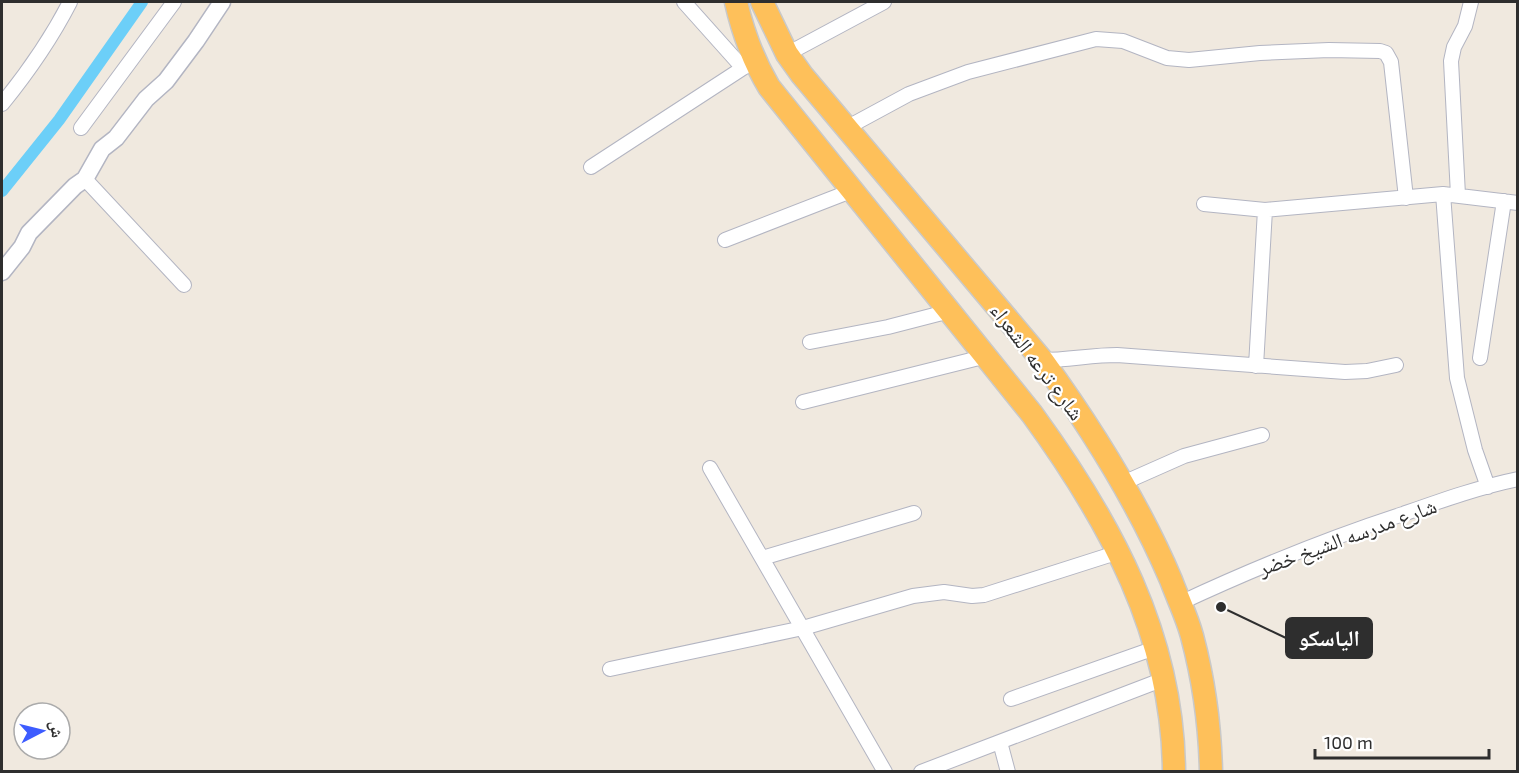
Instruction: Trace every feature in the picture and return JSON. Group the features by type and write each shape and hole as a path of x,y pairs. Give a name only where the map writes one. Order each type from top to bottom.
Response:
{"highway":[{"name":"شارع ترعه الشعراء","path":"736,2 748,64 987,356 1067,460 1093,502 1119,552 1138,597 1155,648 1164,679 1174,738 1174,771"},
{"name":"شارع ترعه الشعراء","path":"762,2 790,59 1042,360 1067,394 1123,483 1152,538 1191,635 1200,667 1210,735 1211,771"},
{"path":"744,35 758,36 767,32 773,25"},
{"path":"769,87 778,72 790,59"},
{"path":"1093,502 1123,483"},
{"path":"1174,738 1210,735"}],"street":[{"path":"2,104 48,41 70,2"},
{"path":"81,128 174,2"},
{"path":"2,272 22,247 28,232 85,179 99,154 116,138 146,99 165,81 222,2"},
{"path":"591,167 748,64 684,2"},
{"path":"790,59 884,2"},
{"path":"1471,2 1467,21 1450,61 1451,195 1457,378 1488,487"},
{"path":"848,127 909,94 968,72 1096,39 1124,41 1167,58 1189,60 1260,53 1329,50 1380,51 1386,53 1391,62 1406,198"},
{"path":"85,179 184,285"},
{"path":"725,240 851,191"},
{"path":"1203,204 1264,210 1451,195 1511,202 1480,358"},
{"path":"1257,366 1264,210"},
{"path":"810,342 888,327 950,311"},
{"path":"1042,360 1117,355 1345,372 1367,371 1396,365"},
{"path":"803,402 987,356"},
{"path":"1123,483 1184,456 1262,435"},
{"path":"710,468 885,771"},
{"name":"شارع مدرسه الشيخ خضر","path":"1180,603 1329,538 1435,503 1518,479"},
{"path":"762,558 914,513"},
{"path":"610,669 803,627 928,593 984,595 1119,552"},
{"path":"1011,699 1155,648"},
{"path":"921,771 1164,679"},
{"path":"1000,742 1008,771"}],"waterway":[{"path":"2,191 59,120 142,2"}],"place":[{"name":"الياسكو","path":"1221,607"}]}
